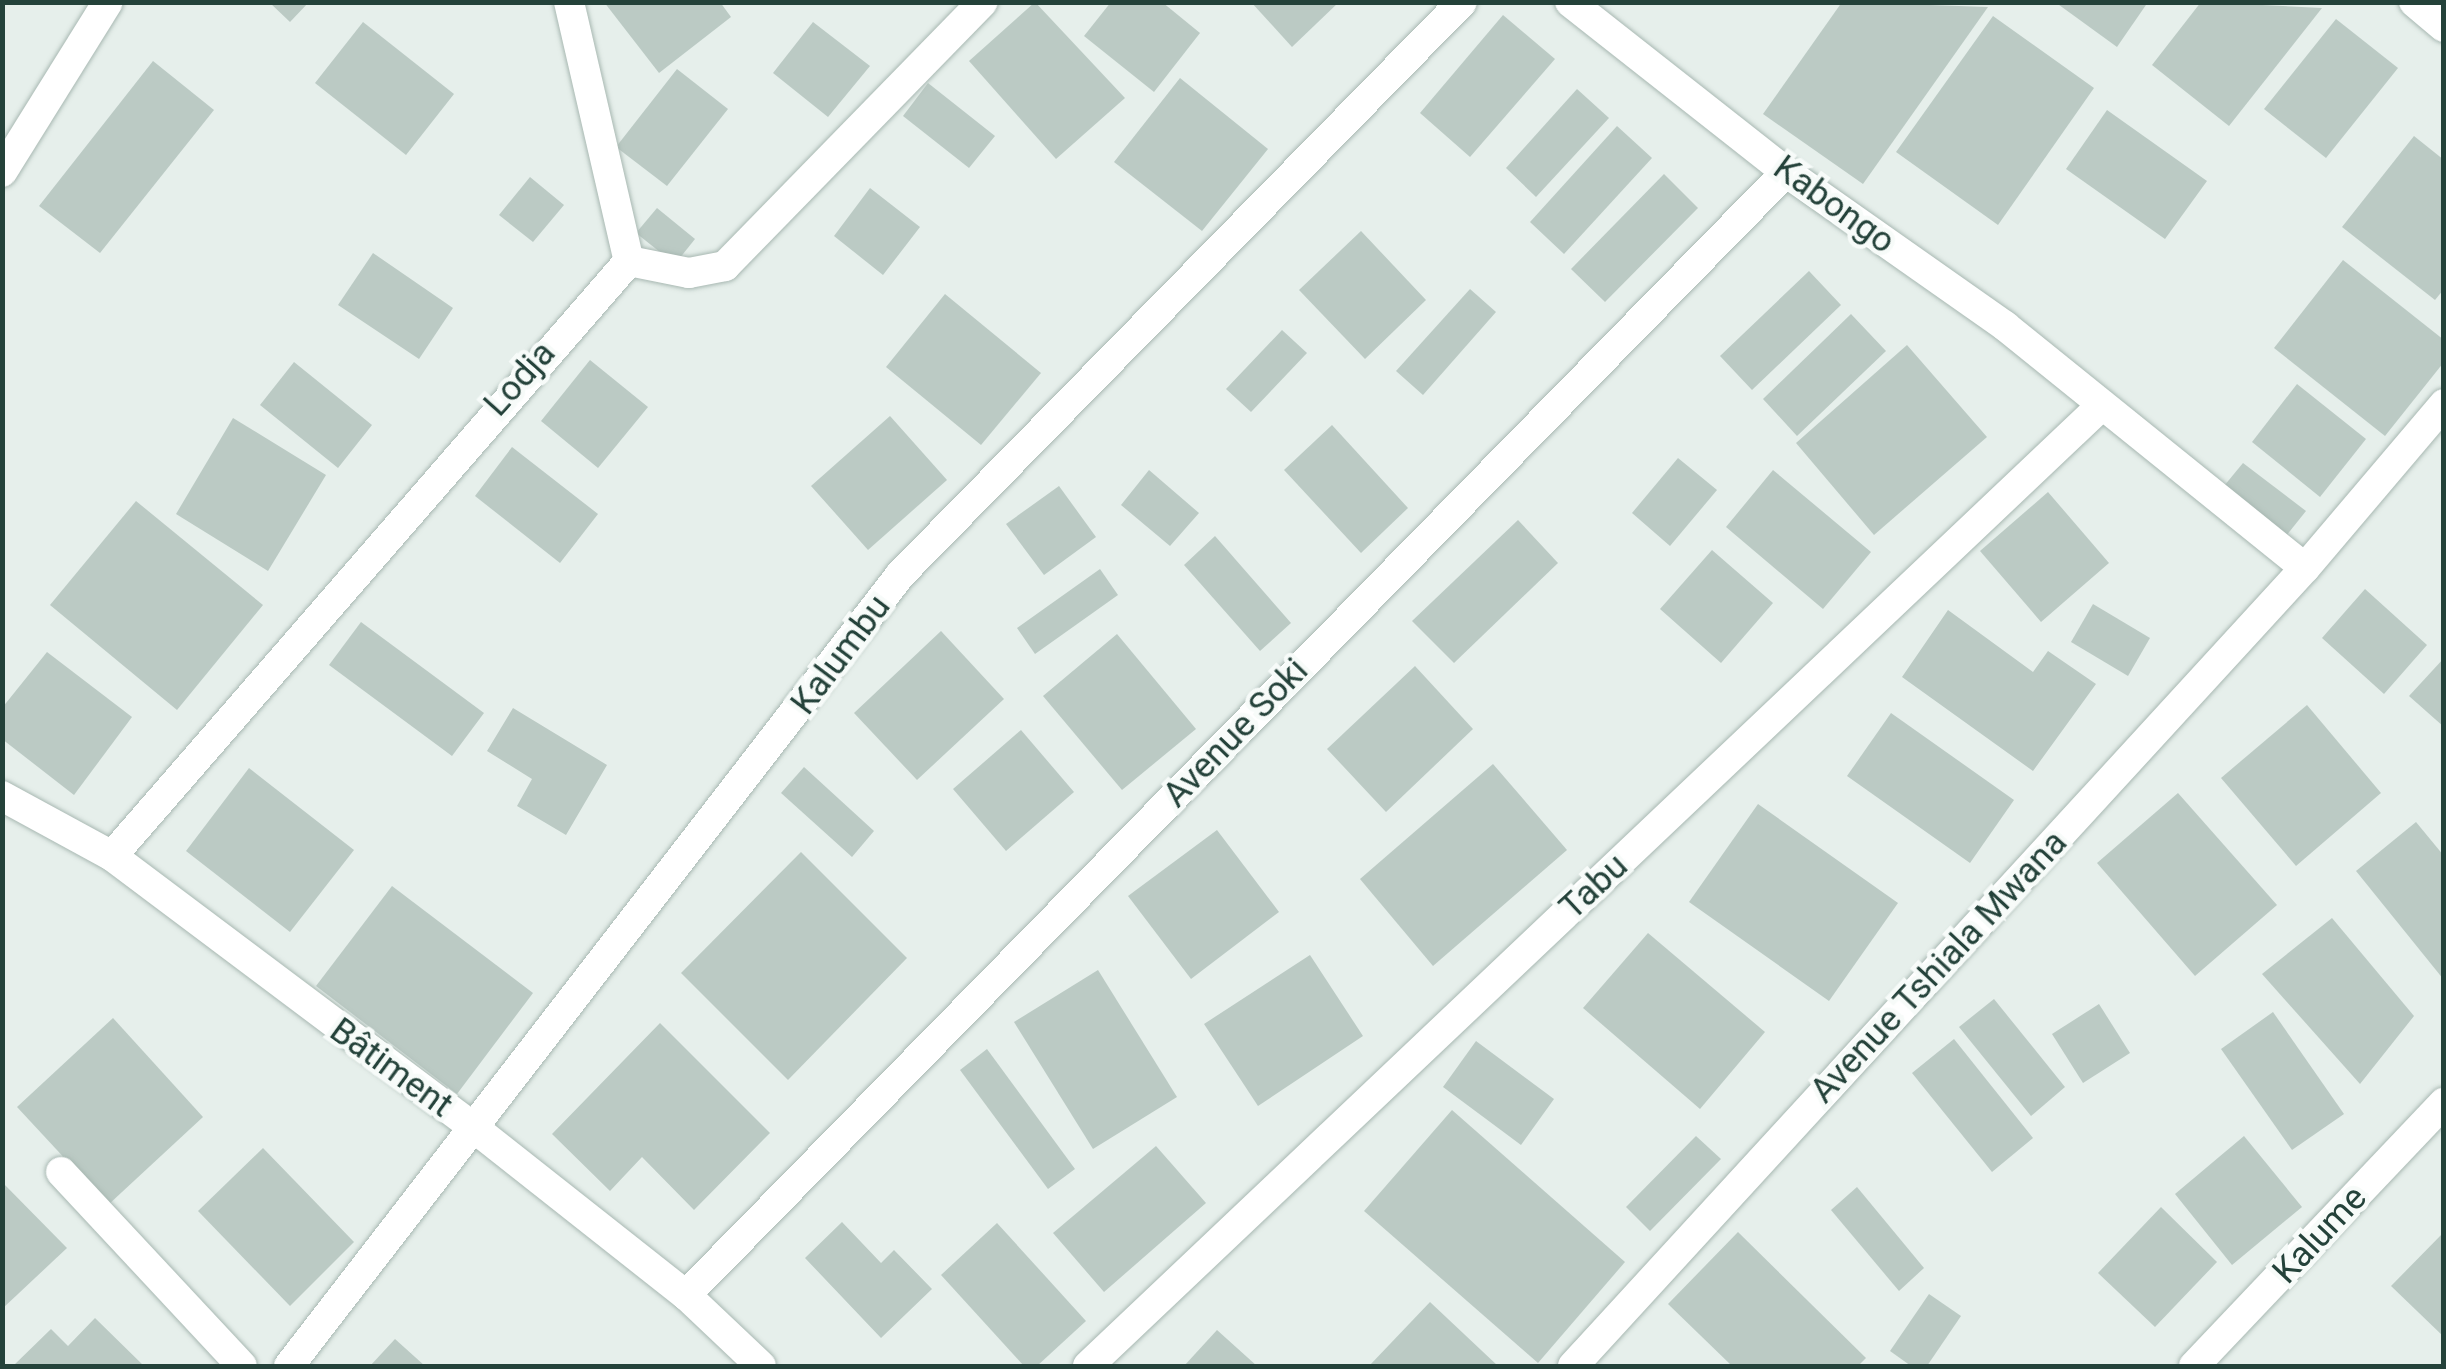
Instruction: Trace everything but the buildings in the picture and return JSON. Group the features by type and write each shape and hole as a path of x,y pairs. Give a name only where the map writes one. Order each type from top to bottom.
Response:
{"street":[{"path":"2,172 108,2"},
{"path":"569,2 629,261 690,273 724,266 983,2"},
{"name":"Kalumbu","path":"289,1366 901,574 1462,2"},
{"name":"Kabongo","path":"1570,2 1786,172 2005,326 2100,408 2305,568"},
{"path":"2414,2 2444,27"},
{"name":"Avenue Soki","path":"686,1295 1786,172"},
{"name":"Lodja","path":"112,856 629,261"},
{"name":"Avenue Tshiala Mwana","path":"1572,1366 2305,568 2444,404"},
{"name":"Tabu","path":"1088,1366 2100,408"},
{"name":"Bâtiment","path":"2,796 112,856 473,1127 686,1295 760,1366"},
{"name":"Kalume","path":"2194,1366 2444,1103"},
{"path":"61,1172 242,1366"}]}
